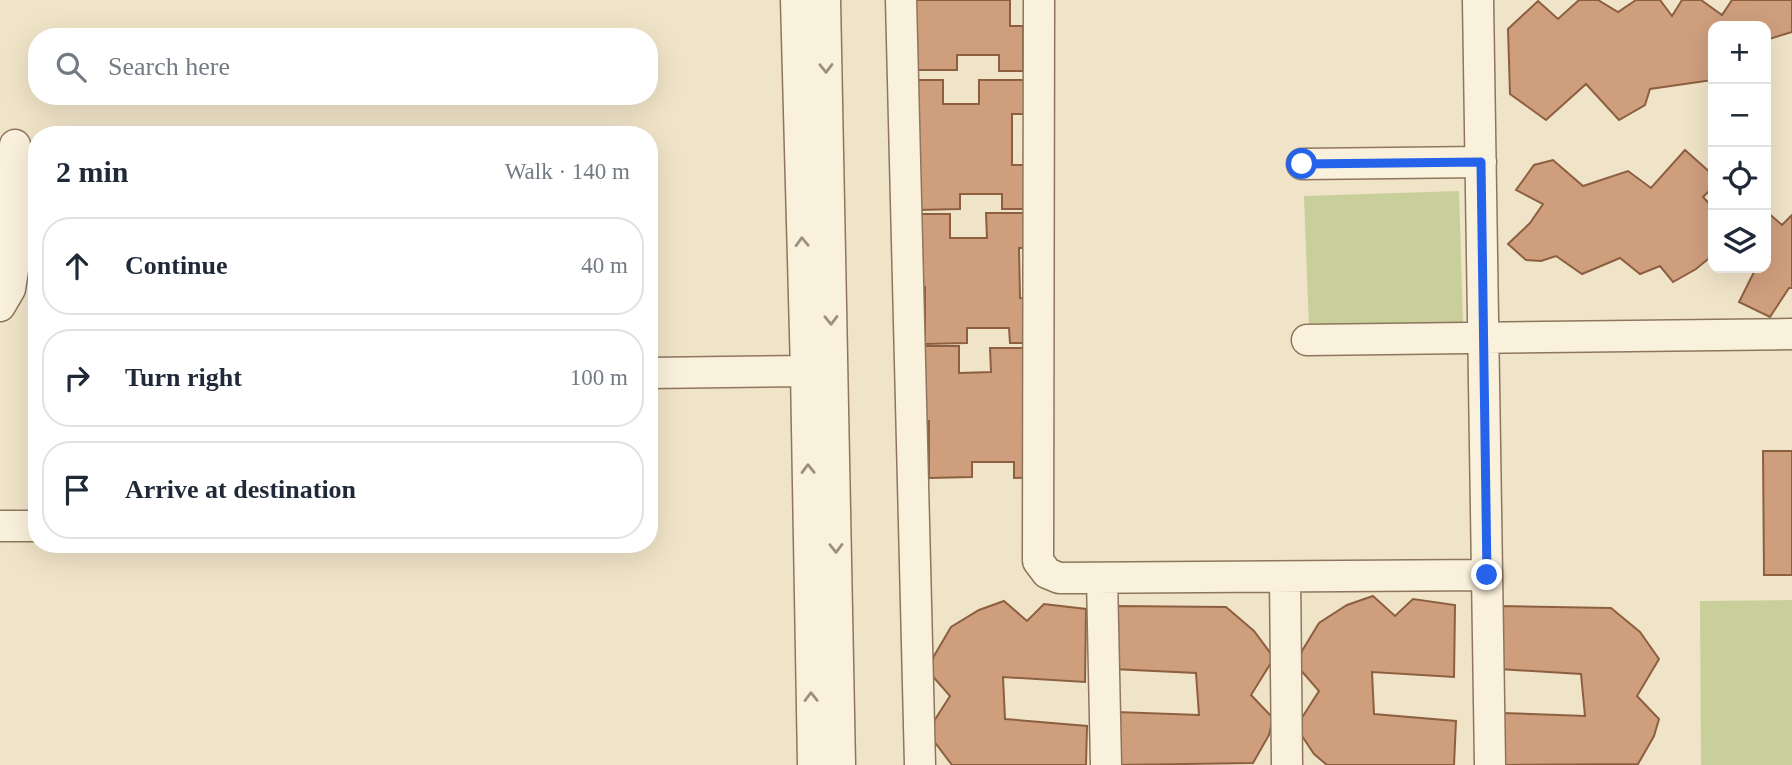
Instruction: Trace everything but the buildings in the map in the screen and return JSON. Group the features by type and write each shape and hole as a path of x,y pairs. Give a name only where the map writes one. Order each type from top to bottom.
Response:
{"street":[{"path":"796,0 814,149 840,765"},
{"path":"813,765 806,371 814,149 825,0"},
{"path":"901,0 920,765"},
{"path":"1039,0 1038,561 1047,573 1059,578 1487,575"},
{"path":"1478,0 1490,765"},
{"path":"0,306 9,289 14,264 15,145"},
{"path":"1302,164 1481,162"},
{"path":"1307,340 1792,334"},
{"path":"658,373 806,371"},
{"path":"0,526 28,526"},
{"path":"1285,577 1287,765"},
{"path":"1102,578 1106,765"}],"green space":[{"path":"1459,191 1463,323 1309,328 1304,196"},
{"path":"1792,600 1792,765 1701,765 1700,601"}],"route":[{"path":"1302,164 1481,162 1487,575"}]}
